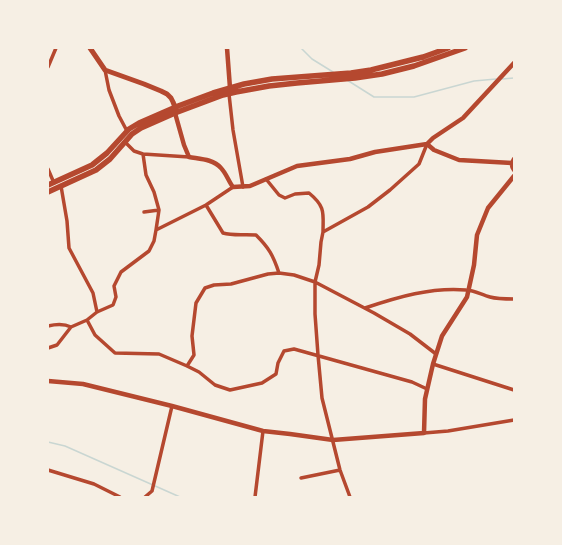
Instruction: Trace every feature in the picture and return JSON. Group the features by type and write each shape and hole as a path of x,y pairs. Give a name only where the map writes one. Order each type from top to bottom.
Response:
{"main road":[{"path":"90,48 106,70 167,94 171,98 175,110"},
{"path":"48,185 92,164 107,153 127,132 139,123 175,110 272,78 345,74 371,70 423,57 448,48"},
{"path":"229,92 276,85 382,74 437,59 465,48"},
{"path":"48,192 99,167 110,159 132,134 175,110"}],"street":[{"path":"48,67 56,48"},
{"path":"227,48 229,92 243,187"},
{"path":"323,232 368,207 390,190 419,164 427,144 433,138 463,118 514,63"},
{"path":"106,70 108,90 127,132"},
{"path":"175,110 184,145 189,157"},
{"path":"125,142 134,151 142,154 189,157 208,160 221,168 233,187"},
{"path":"156,230 206,205 233,187 250,186 297,166 350,159 375,152 427,144 434,150 459,160 513,161 512,166 514,170"},
{"path":"48,348 57,345 71,327 87,320 97,312 113,305 116,297 114,286 120,272 149,251 154,241 159,210 154,192 146,175 142,154"},
{"path":"48,169 54,183"},
{"path":"424,433 424,399 433,364 442,336 467,297 474,265 477,235 488,208 514,176"},
{"path":"266,179 279,195 285,198 295,194 309,193 316,198 323,210 323,232 319,265 315,282 315,314 322,398 340,470 350,497"},
{"path":"61,186 67,221 69,248 93,294 97,312"},
{"path":"206,205 223,233 231,235 256,235 274,256 279,273"},
{"path":"144,212 159,210"},
{"path":"187,366 194,355 192,336 196,303 205,288 214,285 231,284 268,274 279,273 294,274 315,282 365,308 410,334 436,354"},
{"path":"365,308 396,298 429,291 452,289 469,290 491,297 514,299"},
{"path":"87,320 95,335 115,353 159,354 199,372 215,385 230,390 262,383 276,374 278,363 284,351 294,348 412,382 427,389"},
{"path":"48,326 55,324 66,324 71,327"},
{"path":"433,364 514,390"},
{"path":"48,381 83,384 264,430 333,440 448,432 514,420"},
{"path":"145,497 152,491 172,406"},
{"path":"255,497 264,430"},
{"path":"48,470 94,484 120,497"},
{"path":"301,478 340,470"}],"waterway":[{"path":"301,48 312,59 333,72"},
{"path":"502,79 514,78"},
{"path":"347,80 374,97 414,97 474,81 496,79"},
{"path":"48,442 65,446 180,497"}]}
